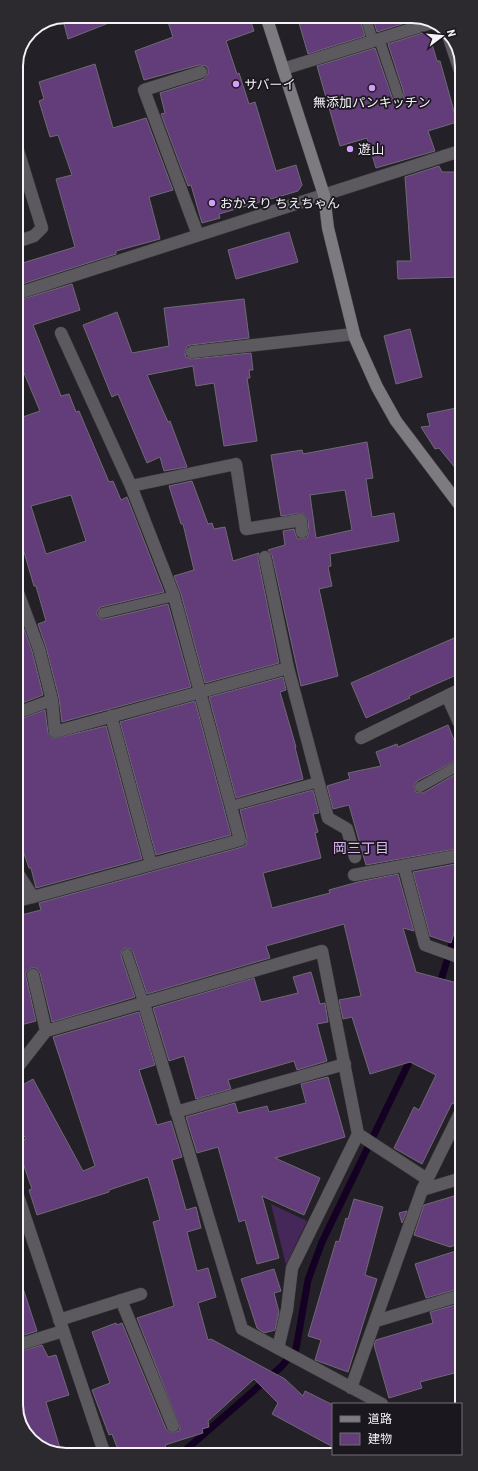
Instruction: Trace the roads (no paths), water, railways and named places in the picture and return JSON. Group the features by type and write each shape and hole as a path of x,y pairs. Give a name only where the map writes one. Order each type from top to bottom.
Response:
{"street":[{"path":"268,23 324,195 328,228 354,334 377,387 396,420 455,499"},
{"path":"283,69 423,25"},
{"path":"198,236 144,90 201,72"},
{"path":"23,292 455,153"},
{"path":"23,167 42,228 34,236 23,240"},
{"path":"23,900 240,840 201,690 174,596 132,486 61,333"},
{"path":"192,352 354,334"},
{"path":"132,486 236,464 246,529 300,520 302,532"},
{"path":"265,557 288,668 328,818 347,829 355,857"},
{"path":"23,621 39,649 52,700 55,732 201,690 288,668"},
{"path":"362,738 455,692"},
{"path":"447,696 455,714"},
{"path":"23,711 52,700"},
{"path":"111,716 151,864"},
{"path":"354,875 455,856"},
{"path":"404,866 425,945 455,956"},
{"path":"23,881 33,897"},
{"path":"23,1060 46,1031 144,1004 322,951 359,1134 292,1268 282,1350"},
{"path":"33,975 46,1031"},
{"path":"144,1004 242,1329 380,1403"},
{"path":"176,1112 345,1064"},
{"path":"351,1388 424,1184 455,1124"},
{"path":"359,1134 385,1151 424,1184 455,1179"},
{"path":"23,1210 103,1448"},
{"path":"23,1343 121,1300 141,1294"},
{"path":"376,1321 455,1297"},
{"path":"121,1300 173,1426"}],"lane":[{"path":"368,23 398,95"},
{"path":"103,613 174,596"},
{"path":"420,787 455,767"},
{"path":"231,806 318,782"},
{"path":"127,954 144,1004"}],"waterway":[{"path":"439,987 455,934"},
{"path":"188,1448 282,1366 296,1349 308,1280 322,1242 413,1054"}],"place":[{"name":"サバーイ","path":"236,84"},
{"name":"無添加パンキッチン","path":"372,88"},
{"name":"遊山","path":"350,149"},
{"name":"おかえり ちえちゃん","path":"212,203"}],"district":[{"name":"岡三丁目","path":"361,848"}]}
